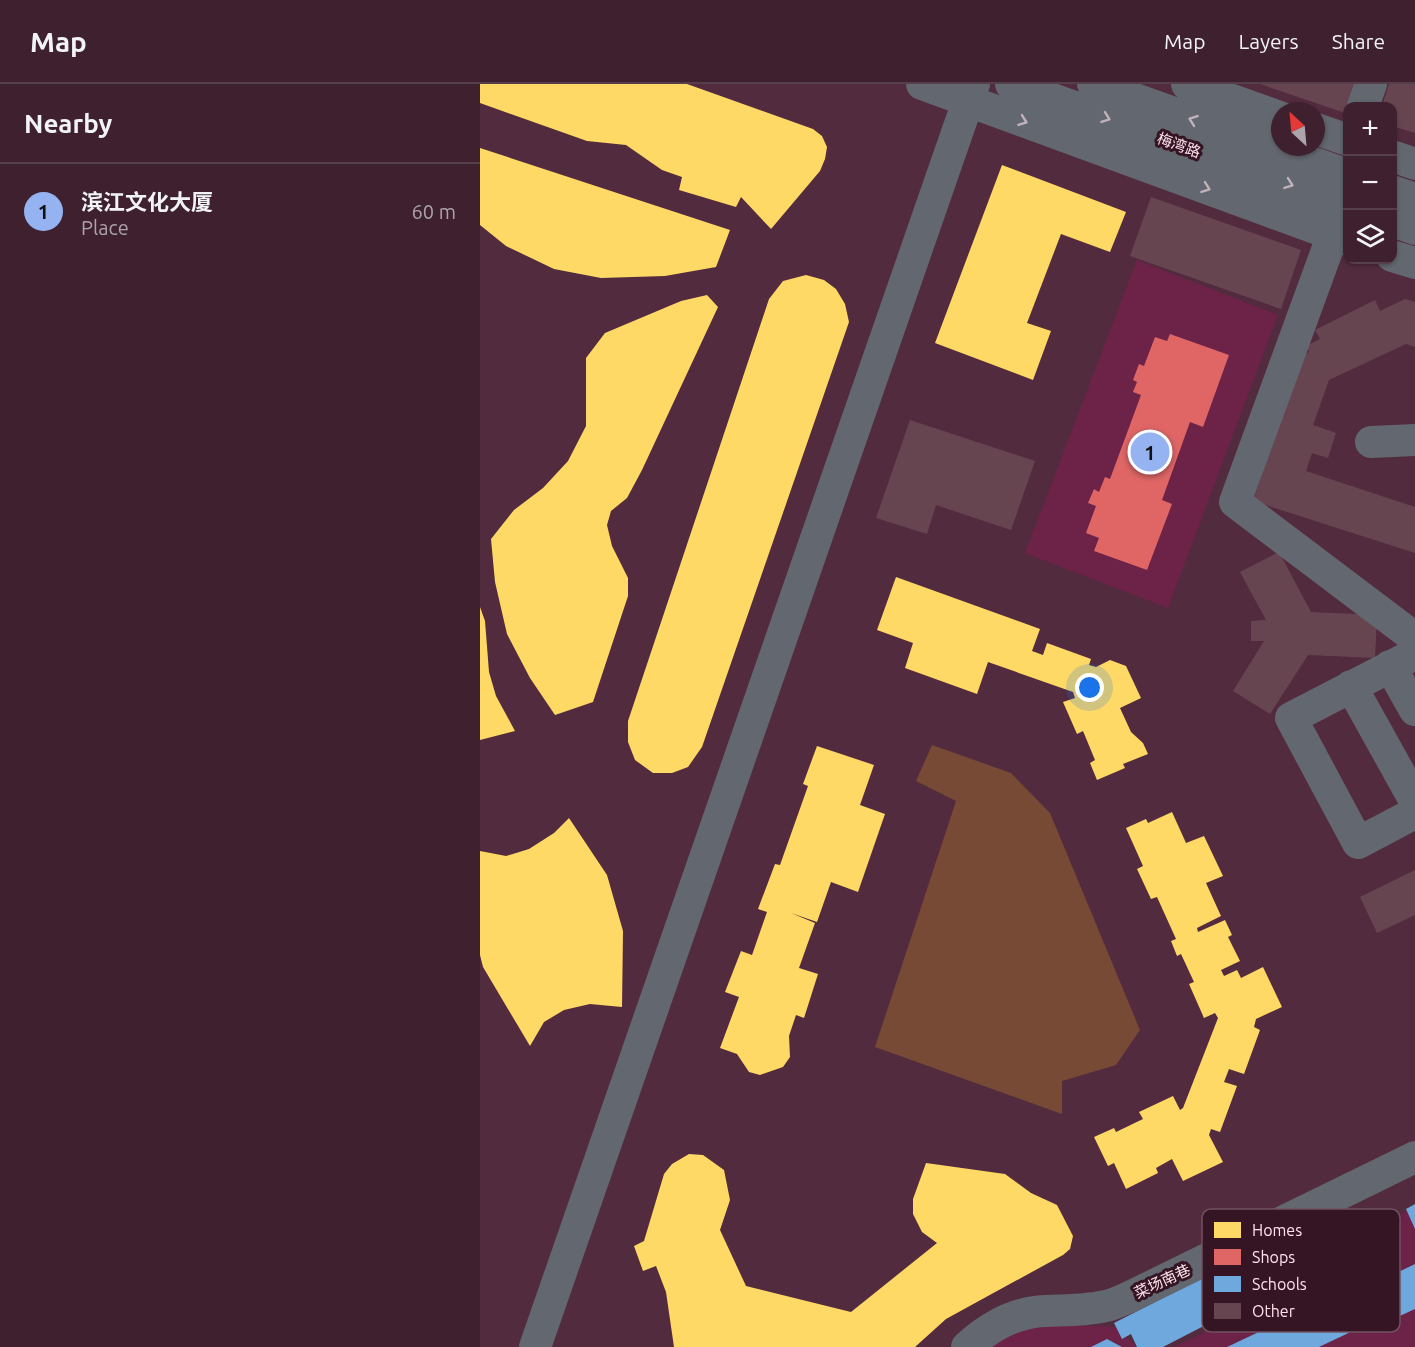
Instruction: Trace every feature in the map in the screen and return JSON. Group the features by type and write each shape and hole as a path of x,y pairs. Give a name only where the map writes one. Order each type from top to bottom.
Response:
{"street":[{"path":"922,84 971,92 1340,237"},
{"name":"梅湾路","path":"1011,84 1343,181"},
{"name":"梅湾路","path":"1093,84 1343,181"},
{"path":"1187,84 1271,114"},
{"path":"1364,102 1371,84"},
{"path":"535,1347 971,92"},
{"path":"1325,132 1343,139"},
{"path":"1397,158 1415,164"},
{"path":"1397,193 1415,199"},
{"path":"1343,204 1340,237 1235,502 1415,638"},
{"path":"1397,223 1415,229"},
{"path":"1397,257 1415,263"},
{"path":"1371,442 1415,440"},
{"path":"1415,710 1403,660 1291,717 1358,843 1415,813"},
{"path":"1351,686 1415,801"},
{"name":"菜场南巷","path":"1309,1209 1415,1157"},
{"name":"菜场南巷","path":"967,1347 984,1331 1011,1318 1043,1311 1075,1311 1110,1305 1202,1262"}],"shaded area":[{"path":"1137,260 1278,315 1168,608 1025,553"},
{"path":"932,745 1011,773 1050,813 1140,1030 1116,1065 1062,1081 1062,1114 875,1047 956,801 916,781"},
{"path":"1415,1207 1415,1347 1174,1347 1206,1332 1400,1332 1400,1214"},
{"path":"1039,1323 1115,1327 1137,1347 984,1347"}],"building: Homes":[{"path":"480,84 687,84 813,129 822,136 827,147 825,159 820,171 771,229 741,197 736,207 679,190 682,177 662,170 626,145 587,141 480,103"},
{"path":"480,148 730,230 716,267 665,276 601,278 554,269 506,246 480,225"},
{"path":"1002,165 1126,212 1110,252 1061,234 1027,323 1051,331 1033,380 935,343"},
{"path":"806,275 824,280 836,289 845,304 849,322 702,747 688,767 672,773 653,773 635,760 628,742 628,721 769,299 783,281"},
{"path":"707,295 718,307 642,470 627,498 611,511 607,525 612,546 628,578 628,596 593,702 555,715 530,678 507,634 495,582 491,539 514,510 543,488 568,461 586,426 586,358 605,333 681,301"},
{"path":"896,577 1040,629 1032,651 1043,655 1047,643 1091,659 1089,665 1096,667 1110,660 1126,666 1141,698 1120,708 1131,732 1143,743 1148,754 1123,764 1125,768 1097,780 1090,763 1095,760 1083,731 1077,734 1063,702 1075,698 1073,692 988,662 977,694 905,668 913,643 877,630"},
{"path":"480,607 485,621 489,672 496,696 515,731 480,740"},
{"path":"817,746 874,765 860,805 885,814 858,892 831,882 817,922 791,913 815,923 799,968 818,974 804,1018 796,1015 789,1036 790,1057 783,1067 760,1075 749,1072 737,1054 720,1048 739,997 725,992 741,951 752,955 767,912 758,909 775,864 780,865 808,786 803,784"},
{"path":"1172,812 1186,843 1204,836 1223,876 1206,883 1221,916 1197,928 1198,932 1225,920 1232,935 1228,937 1240,961 1221,970 1224,976 1237,970 1241,978 1263,967 1282,1007 1256,1019 1254,1027 1260,1030 1244,1074 1229,1069 1224,1082 1237,1086 1220,1132 1211,1129 1209,1135 1223,1162 1183,1181 1172,1159 1156,1168 1158,1173 1126,1189 1114,1163 1108,1166 1094,1137 1114,1128 1116,1132 1143,1119 1139,1112 1173,1096 1180,1110 1183,1108 1218,1018 1215,1013 1204,1018 1189,984 1194,982 1181,954 1177,956 1171,941 1176,939 1157,897 1151,899 1137,869 1143,866 1126,828 1146,819 1148,823"},
{"path":"569,818 607,875 623,931 622,1007 590,1004 564,1010 544,1022 530,1046 483,967 480,955 480,851 506,856 529,849 554,833"},
{"path":"689,1154 703,1155 724,1170 730,1200 720,1230 746,1286 851,1312 937,1243 922,1232 913,1214 913,1199 926,1163 1005,1174 1031,1193 1057,1205 1073,1236 1070,1249 946,1319 915,1347 674,1347 666,1292 656,1266 643,1271 634,1246 644,1241 664,1174 672,1164"}],"building: Shops":[{"path":"1170,334 1229,355 1203,427 1190,422 1162,500 1172,504 1147,570 1094,551 1099,538 1086,533 1096,506 1088,503 1094,489 1099,492 1105,477 1110,479 1141,395 1133,392 1137,382 1133,380 1139,364 1144,366 1155,337 1167,341"}],"building: Schools":[{"path":"1415,1204 1415,1229 1406,1209"},
{"path":"1415,1264 1415,1309 1400,1316 1400,1271"},
{"path":"1202,1278 1202,1327 1163,1347 1137,1347 1131,1334 1122,1339 1114,1323"},
{"path":"1259,1332 1351,1332 1319,1347 1227,1347"},
{"path":"1107,1339 1122,1347 1091,1347"}],"building: Other":[{"path":"1260,84 1362,84 1355,102 1343,102 1343,112 1325,106 1325,102 1313,102"},
{"path":"1389,84 1415,84 1415,133 1397,128 1397,102 1383,102"},
{"path":"1151,197 1301,250 1281,309 1130,256"},
{"path":"1405,299 1415,302 1415,347 1406,344 1329,380 1313,425 1336,433 1328,458 1312,453 1306,471 1415,507 1415,553 1253,501 1274,438 1290,361 1309,352 1306,346 1320,339 1315,330 1375,300 1380,311"},
{"path":"910,420 1035,461 1011,530 936,505 927,534 876,518"},
{"path":"1279,552 1311,612 1377,615 1375,658 1308,655 1270,714 1233,691 1264,641 1251,641 1251,621 1266,620 1240,572"},
{"path":"1415,870 1415,915 1377,933 1360,897"}],"place":[{"name":"滨江文化大厦","path":"1150,452"}]}
